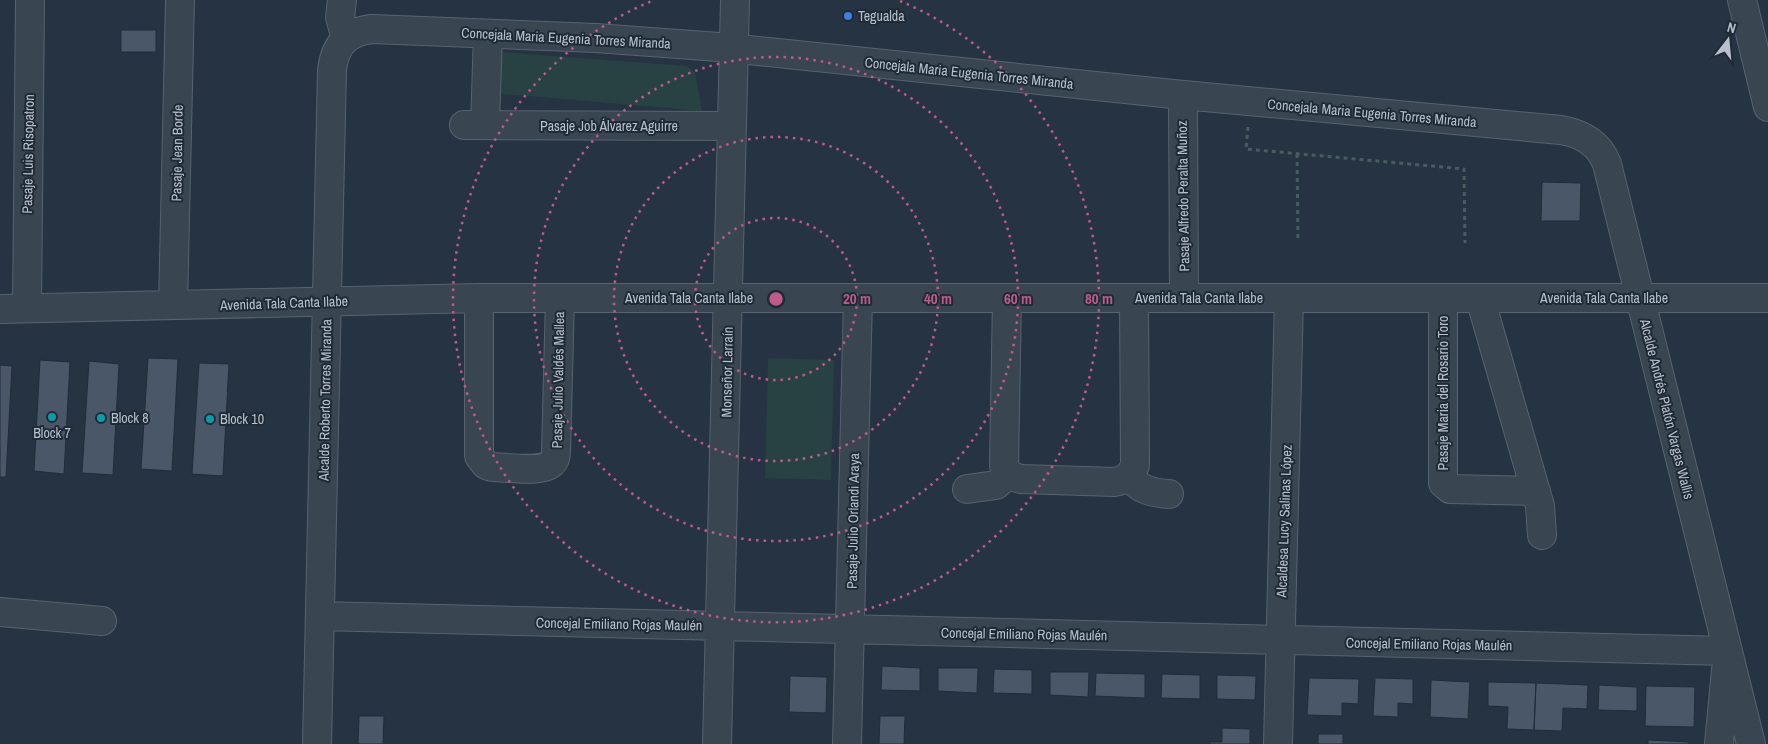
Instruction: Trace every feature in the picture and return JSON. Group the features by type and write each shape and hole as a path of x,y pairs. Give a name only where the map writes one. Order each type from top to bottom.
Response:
{"street":[{"name":"Pasaje Luis Risopatron","path":"27,308 30,0"},
{"name":"Pasaje Jean Borde","path":"173,305 180,0"},
{"path":"342,0 340,17 346,39"},
{"name":"Monseñor Larraín","path":"717,744 735,0"},
{"path":"1742,0 1768,108"},
{"name":"Concejala Maria Eugenia Torres Miranda","path":"346,39 353,33 372,29 596,38 733,49 1182,95 1562,130 1583,136 1591,141"},
{"name":"Pasaje Job Álvarez Aguirre","path":"488,34 474,125 732,126"},
{"name":"Alcalde Roberto Torres Miranda","path":"317,744 332,70 336,53 346,39"},
{"name":"Pasaje Alfredo Peralta Muñoz","path":"1182,95 1184,298"},
{"name":"Alcalde Andrés Platón Vargas Wallis","path":"1591,141 1603,155 1607,164 1751,744"},
{"name":"Avenida Tala Canta Ilabe","path":"0,308 479,298 1768,298"},
{"name":"Pasaje Julio Valdés Mallea","path":"479,298 479,456 486,465 492,467 540,468 552,464 556,452 560,298"},
{"name":"Pasaje Julio Orlandi Araya","path":"847,744 858,298"},
{"path":"1006,298 1004,465 1009,474 1021,480 1114,482 1129,476 1135,465 1134,298"},
{"name":"Alcaldesa Lucy Salinas López","path":"1278,744 1289,298"},
{"name":"Pasaje Maria del Rosario Toro","path":"1443,298 1443,483 1450,489 1536,491"},
{"path":"1480,298 1536,491 1542,520 1542,535"},
{"path":"967,489 996,484 1009,474"},
{"path":"1129,476 1137,485 1146,490 1158,494 1170,494"},
{"path":"0,612 102,621"},
{"name":"Concejal Emiliano Rojas Maulén","path":"320,616 1728,651"},
{"path":"1719,744 1728,651"}],"path":[{"path":"1250,101 1246,149 1464,170 1465,243"},
{"path":"1297,154 1298,242"}],"green space":[{"path":"501,52 687,66 695,72 702,111 493,93"},
{"path":"768,358 834,360 831,480 765,478"}],"building":[{"path":"121,30 156,30 156,52 121,52"},
{"path":"1542,182 1581,183 1580,221 1541,221"},
{"path":"148,358 178,359 172,471 141,469"},
{"name":"Block 7","path":"40,360 70,362 64,474 34,471"},
{"name":"Block 8","path":"89,361 119,364 113,475 82,473"},
{"name":"Block 10","path":"199,363 229,364 223,476 192,474"},
{"path":"0,365 12,366 6,477 0,477"},
{"path":"882,666 920,668 920,691 881,690"},
{"path":"938,668 978,668 977,693 938,691"},
{"path":"994,669 1032,670 1032,694 993,693"},
{"path":"1050,672 1089,672 1088,697 1050,695"},
{"path":"1096,673 1145,674 1145,698 1095,696"},
{"path":"1162,674 1200,675 1200,699 1161,698"},
{"path":"1217,675 1256,676 1255,700 1217,699"},
{"path":"790,676 827,677 826,713 789,712"},
{"path":"1309,678 1359,679 1358,704 1342,703 1342,716 1307,715"},
{"path":"1375,678 1413,679 1413,704 1398,703 1398,717 1373,716"},
{"path":"1431,680 1470,682 1468,719 1430,717"},
{"path":"1488,682 1536,683 1534,730 1507,729 1508,707 1488,706"},
{"path":"1536,683 1588,685 1587,709 1563,708 1562,731 1534,730"},
{"path":"1599,685 1637,687 1637,711 1598,710"},
{"path":"1646,686 1695,687 1694,727 1645,726"},
{"path":"359,716 384,716 383,744 358,744"},
{"path":"880,716 905,716 904,744 879,744"},
{"path":"1222,728 1250,729 1250,744 1210,744 1210,742 1222,742"},
{"path":"1318,734 1343,734 1343,744 1318,744"},
{"path":"1648,740 1689,742 1689,744 1648,744"}],"place":[{"name":"Tegualda","path":"848,16"},
{"name":"Block 7","path":"52,417"},
{"name":"Block 8","path":"101,418"},
{"name":"Block 10","path":"210,419"}]}
